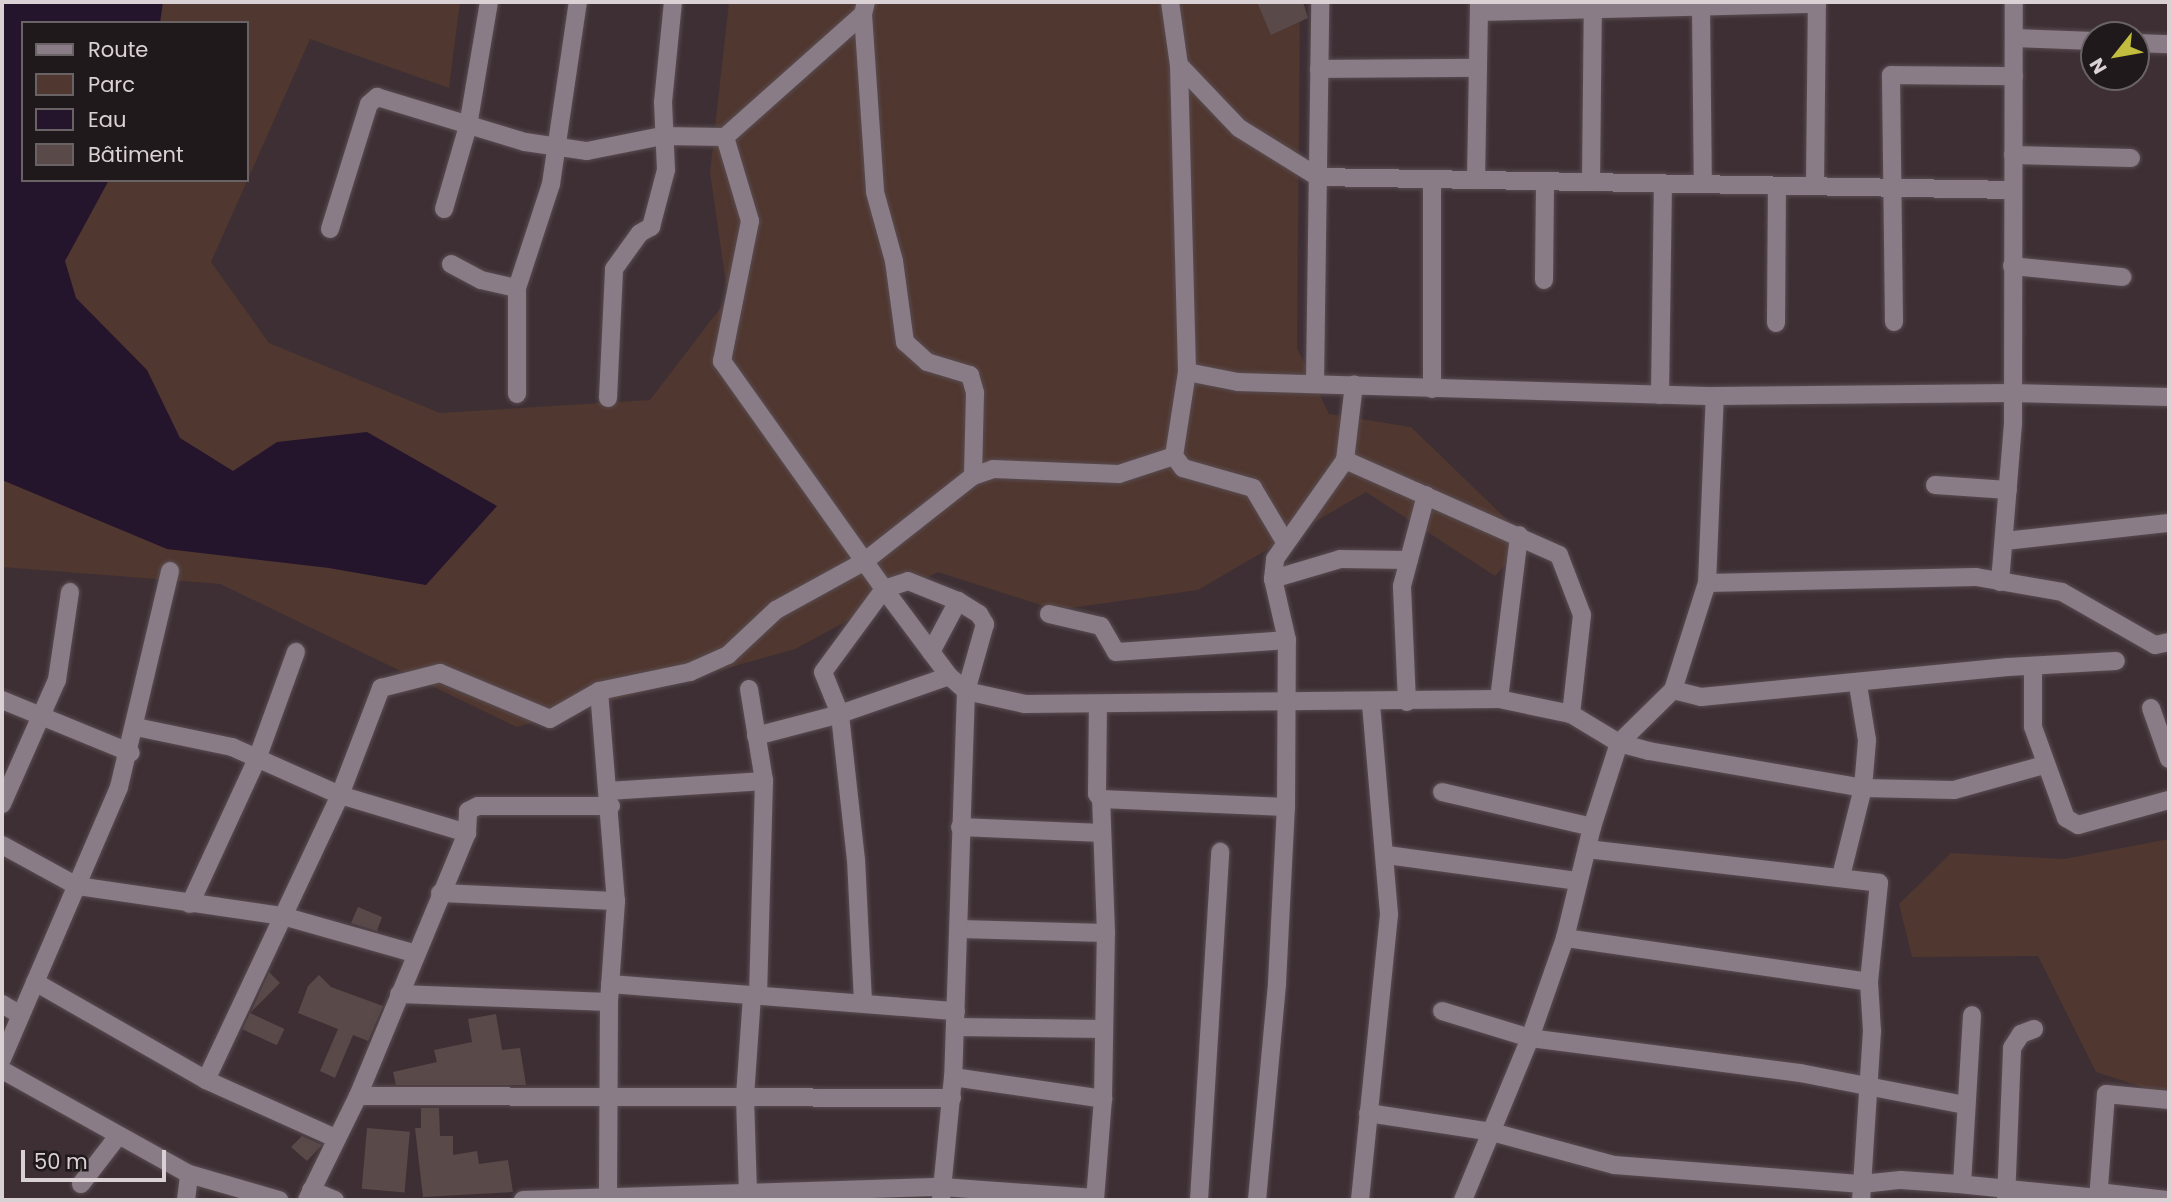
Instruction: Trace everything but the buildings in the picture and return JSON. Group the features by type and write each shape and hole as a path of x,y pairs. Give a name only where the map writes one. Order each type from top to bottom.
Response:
{"street":[{"path":"443,209 468,126 489,2"},
{"path":"517,394 517,288 551,184 578,2"},
{"path":"608,398 614,269 640,233 651,227 666,170 662,136 673,2"},
{"path":"1170,2 1179,65 1187,372 1174,456 1183,468 1253,488 1286,542"},
{"path":"1315,382 1320,2"},
{"path":"2000,582 2005,541 2012,393 2014,2"},
{"path":"1476,180 1479,7 1701,7 1817,3 1815,186"},
{"path":"1591,182 1593,6"},
{"path":"1701,7 1703,184"},
{"path":"330,229 373,100 388,98 468,126 558,147 587,150 662,136 725,137 865,8"},
{"path":"865,8 874,192 894,261 905,342 927,362 970,375 975,393 973,476"},
{"path":"2014,38 2080,40"},
{"path":"2150,43 2169,44"},
{"path":"1179,65 1239,128 1318,177 2013,190"},
{"path":"1319,69 1478,68"},
{"path":"1894,322 1891,75 2014,76"},
{"path":"725,137 750,221 722,361 884,589 949,676 966,691 1025,704 1288,705 1499,699 1571,714 1619,743 1863,788 1954,790 2044,765"},
{"path":"2013,155 2131,158"},
{"path":"1432,179 1432,389"},
{"path":"1544,280 1545,181"},
{"path":"1660,395 1663,184"},
{"path":"1776,323 1777,186"},
{"path":"451,264 481,280 517,288"},
{"path":"2012,266 2122,277"},
{"path":"1187,372 1238,382 1315,382 1432,389 1660,395 2012,393 2169,397"},
{"path":"1257,1200 1277,983 1286,807 1287,640 1273,579 1275,559 1345,460 1353,384"},
{"path":"1462,1200 1530,1038 1564,938 1592,827 1619,743 1673,690 1707,583 1715,396"},
{"path":"206,1080 340,795 381,688 440,673 550,719 599,691 690,672 728,655 776,610 865,561 973,476 993,469 1119,474 1174,456"},
{"path":"1345,460 1559,555 1582,615 1571,714"},
{"path":"1935,485 2008,490"},
{"path":"1407,702 1402,586 1426,495"},
{"path":"2005,541 2169,523"},
{"path":"1499,699 1519,535"},
{"path":"1273,579 1340,559 1409,560"},
{"path":"2,1059 131,753 170,571"},
{"path":"1707,583 1961,577 2062,592 2155,645 2169,642"},
{"path":"863,1002 856,860 840,714 823,672 884,589 908,581 958,601 978,614 985,624 966,691 952,1098 941,1194"},
{"path":"2,804 57,680 70,592"},
{"path":"931,652 958,601"},
{"path":"1049,614 1101,626 1116,652 1287,640"},
{"path":"190,904 257,760 296,652"},
{"path":"1673,690 1700,698 1858,685 2033,666 2116,661"},
{"path":"2033,666 2031,715 2044,765 2066,818 2078,825 2169,800"},
{"path":"756,736 840,714 949,676"},
{"path":"1841,876 1863,788 1867,740 1858,685"},
{"path":"744,1195 745,1096 755,997 764,781 749,689"},
{"path":"599,691 617,901 609,993 606,1100 608,1199"},
{"path":"2,700 131,753"},
{"path":"523,1200 941,1194 1095,1199 1103,1099 1106,933 1101,799 1097,794 1098,704"},
{"path":"1360,1200 1389,914 1387,855 1371,704"},
{"path":"2151,708 2169,759"},
{"path":"136,727 192,736 340,795 467,833"},
{"path":"335,1200 309,1195 358,1096 414,953 467,833 466,814 478,806 610,798 764,781"},
{"path":"1442,792 1592,827"},
{"path":"1101,799 1286,807"},
{"path":"960,827 1101,833"},
{"path":"2,845 77,886 283,916 414,953"},
{"path":"1587,849 1841,876 1879,883 1869,982 1872,1031 1861,1192"},
{"path":"1199,1200 1220,852"},
{"path":"1387,855 1578,881"},
{"path":"440,893 617,901"},
{"path":"959,929 1106,933"},
{"path":"1564,938 1869,982"},
{"path":"35,982 206,1080 335,1138"},
{"path":"399,994 609,993 863,1002 955,1019 1104,1029"},
{"path":"2,1004 20,1016"},
{"path":"1442,1011 1530,1038 1800,1073 1965,1105"},
{"path":"1959,1189 1972,1015"},
{"path":"2006,1194 2012,1048 2021,1034 2034,1029"},
{"path":"2,1070 189,1174 279,1200"},
{"path":"953,1077 1103,1099"},
{"path":"2098,1197 2106,1094 2169,1100"},
{"path":"358,1096 606,1100 745,1096 952,1098"},
{"path":"1368,1113 1492,1132 1608,1164 1861,1192 1901,1180 2006,1194 2167,1200"},
{"path":"81,1184 118,1136"},
{"path":"186,1200 189,1174"}],"green space":[{"path":"2,2 460,2 449,88 310,39 248,179 248,21 21,21 21,182 247,182 211,262 269,343 440,413 650,400 728,298 710,172 729,2 1300,2 1297,348 1329,414 1411,427 1528,540 1495,576 1366,492 1198,590 1056,610 938,572 795,649 517,727 220,584 2,567"},
{"path":"2169,839 2169,1096 2096,1072 2038,956 1912,957 1899,904 1951,853 2064,859"}],"water":[{"path":"2,2 163,2 160,21 21,21 21,182 108,182 65,261 76,298 147,370 180,438 233,471 277,442 367,432 497,506 426,585 329,568 167,549 2,480"}]}
